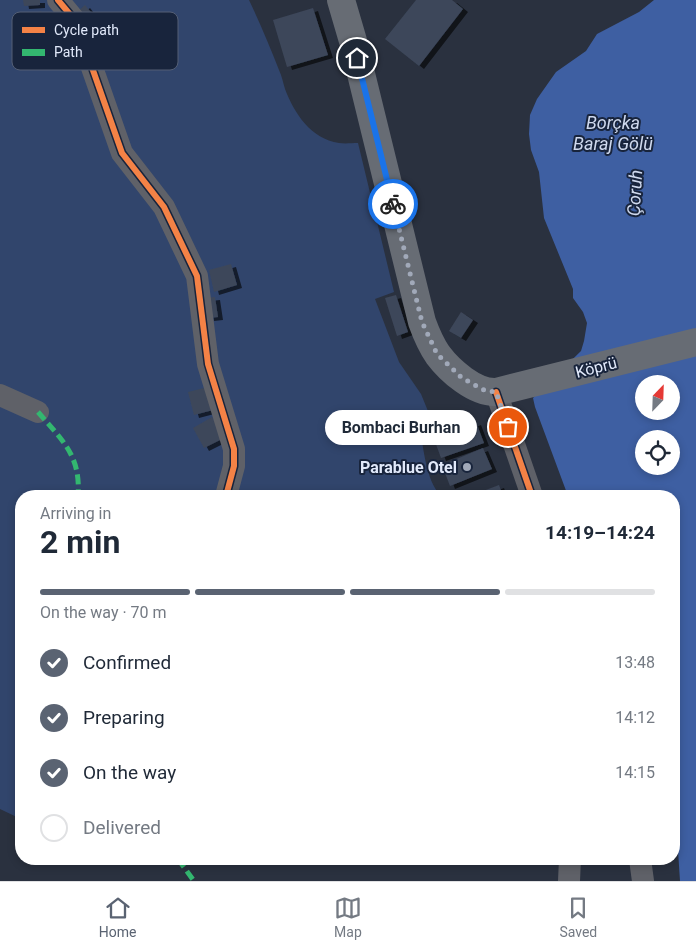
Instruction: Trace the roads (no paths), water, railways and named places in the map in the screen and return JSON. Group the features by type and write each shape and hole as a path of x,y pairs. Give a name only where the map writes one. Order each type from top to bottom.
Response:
{"main road":[{"path":"342,0 416,301 428,337 437,354 462,378 486,391 496,392"},
{"name":"Köprü","path":"496,392 696,342"}],"street":[{"path":"58,0 68,12"},
{"path":"93,70 122,153 164,207 194,268 199,286 208,364 234,449 234,466 228,490"},
{"path":"496,392 530,490"},
{"path":"0,395 38,412"},
{"path":"569,881 570,865"},
{"path":"641,865 643,881"}],"water":[{"name":"Borçka Baraj Gölü","path":"654,0 696,0 696,881 680,881 679,865 680,490 566,490 533,398 581,351 587,323 583,312 573,298 573,289 544,218 539,172 531,150 529,134 530,115 537,99 556,72 586,51 597,34 639,12"}],"place":[{"name":"Bombaci Burhan","path":"508,427"},
{"name":"Parablue Otel","path":"467,467"}],"water label":[{"name":"Çoruh","path":"635,193"}]}
